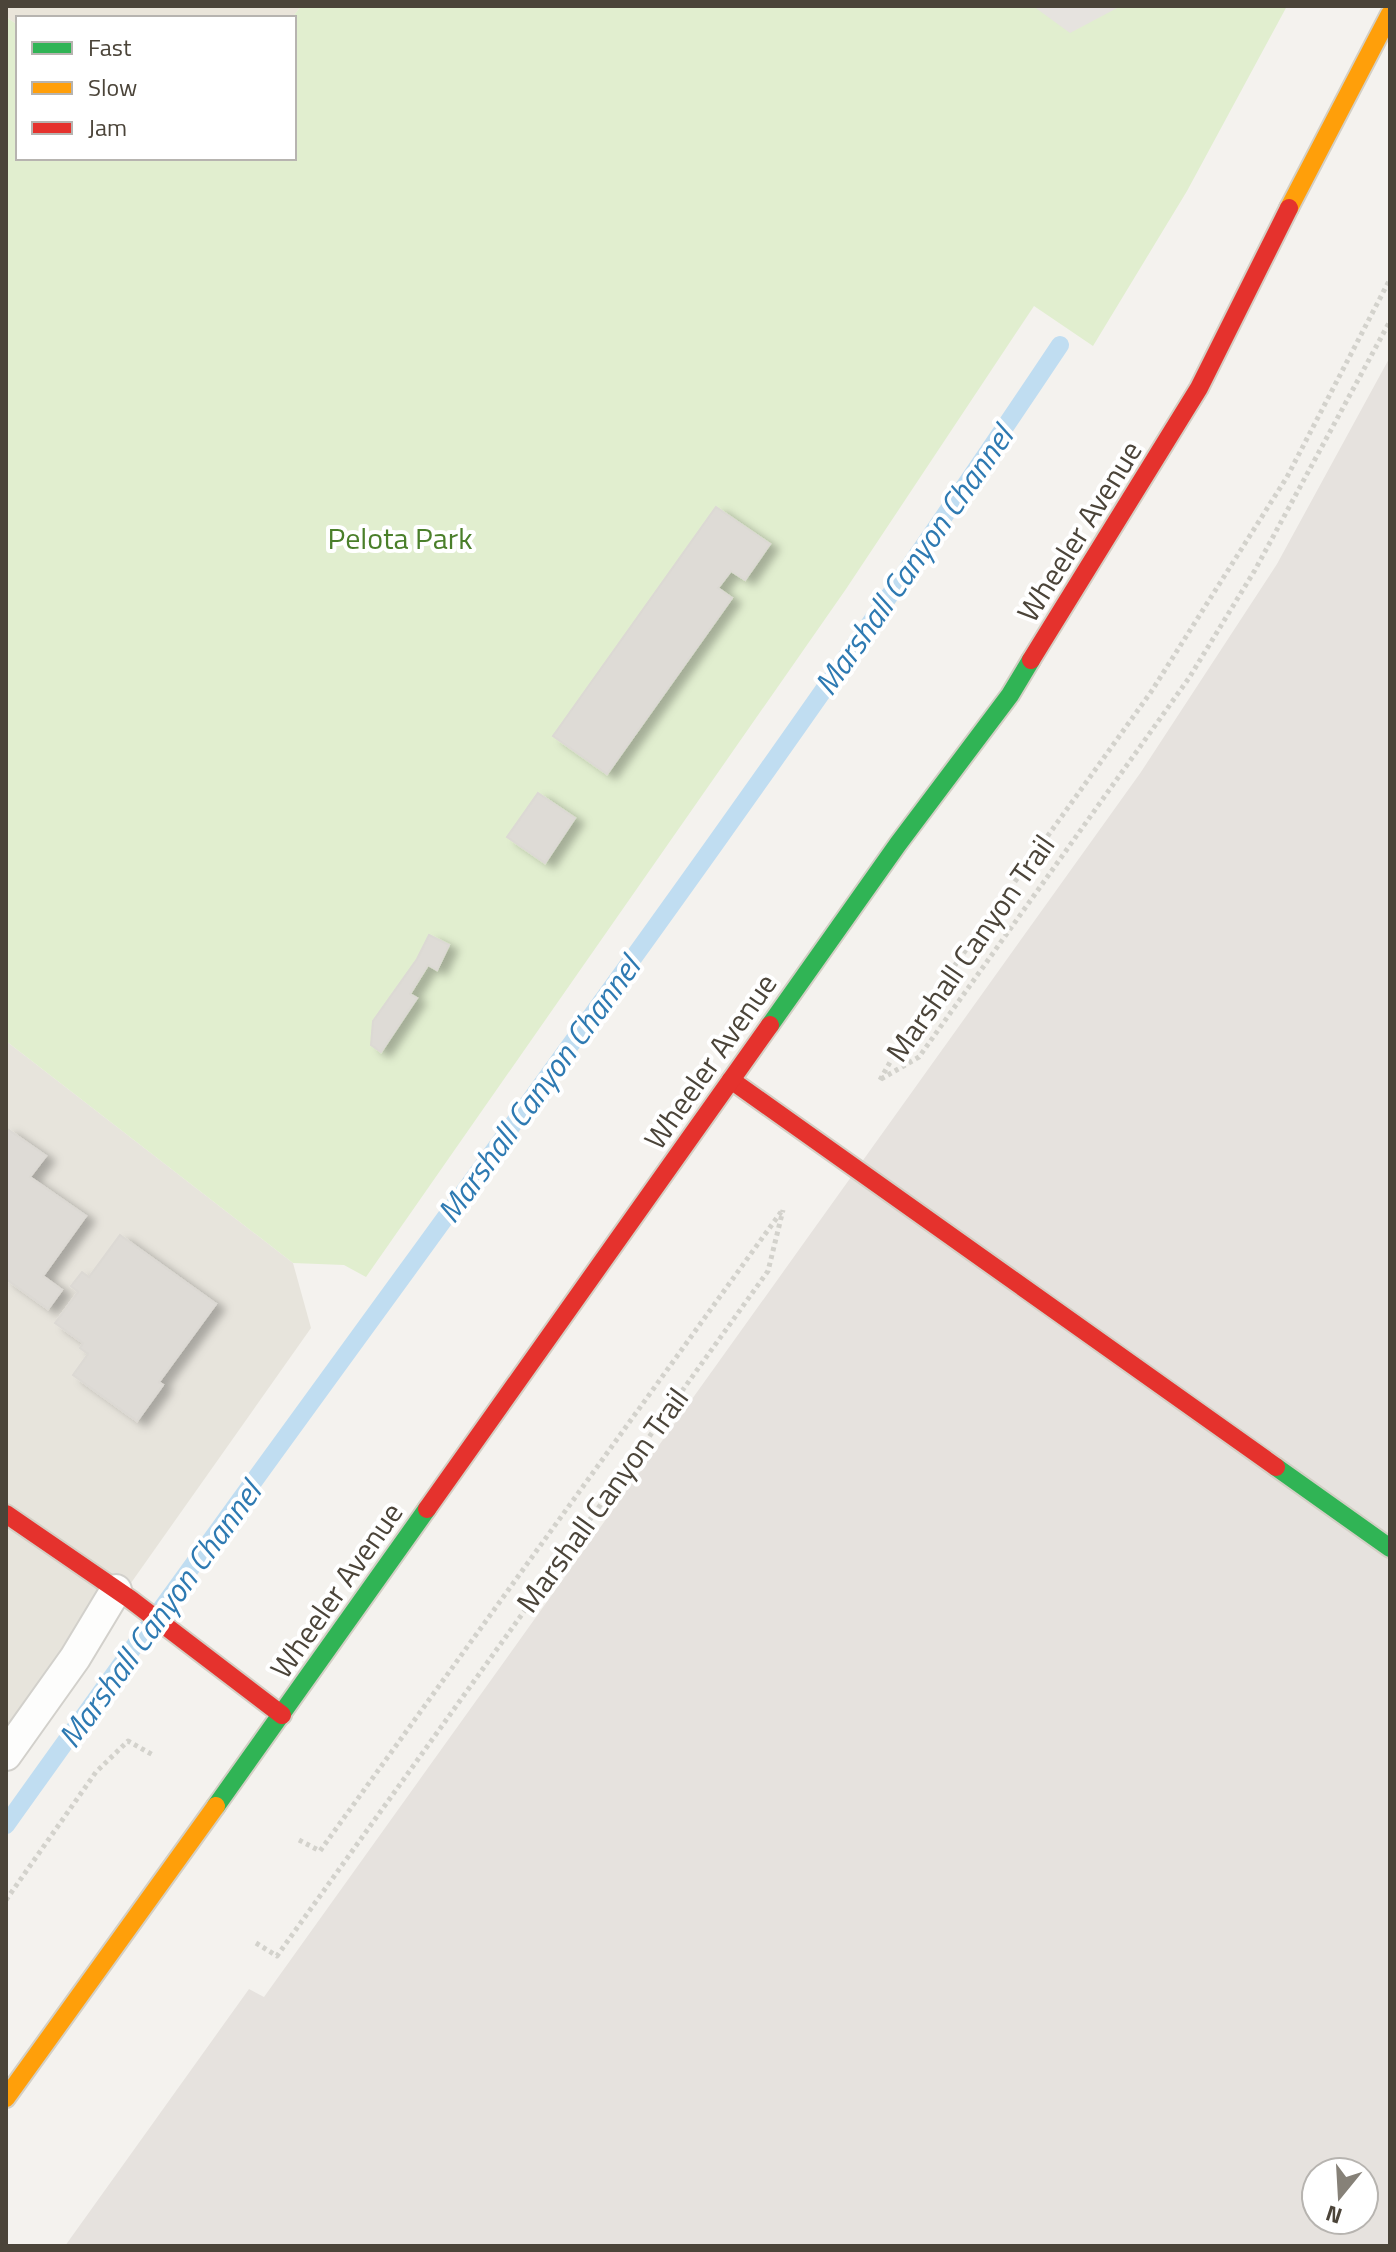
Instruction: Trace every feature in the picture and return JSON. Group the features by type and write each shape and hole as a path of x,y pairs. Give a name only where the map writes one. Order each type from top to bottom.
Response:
{"main road":[{"name":"Wheeler Avenue","path":"6,2098 282,1715 898,844 1010,695 1199,388 1336,113 1390,14"},
{"path":"731,1080 1390,1548"},
{"path":"6,1514 178,1634 282,1715"}],"lane":[{"path":"6,1755 123,1594"}],"path":[{"name":"Marshall Canyon Trail","path":"1390,279 1287,477 1160,679 907,1032 880,1080 919,1057 1189,678 1255,570 1390,321"},
{"name":"Marshall Canyon Trail","path":"256,1943 277,1956 768,1271 783,1210 320,1851 299,1840"},
{"path":"6,1900 96,1772 128,1741 153,1755"}],"shaded area":[{"path":"6,6 301,6 294,16 16,16 16,24 6,17"},
{"path":"1033,6 1121,6 1070,33"},
{"path":"1390,357 1390,2246 65,2246 249,1989 264,1997 1141,772 1277,564"},
{"path":"6,1041 293,1263 311,1328 6,1760"}],"green space":[{"name":"Pelota Park","path":"301,6 1287,6 1187,191 1093,346 1034,306 846,589 366,1277 344,1265 293,1263 6,1041 6,17 16,24 16,160 296,160 296,16 294,16"}],"building":[{"path":"716,507 770,544 745,580 731,571 718,588 732,598 607,774 553,736"},
{"path":"538,793 575,818 545,863 507,837"},
{"path":"429,935 449,945 437,970 428,965 410,994 417,998 381,1052 371,1045 373,1021 417,959"},
{"path":"6,1128 46,1156 30,1177 86,1216 43,1276 62,1290 48,1309 6,1279"},
{"path":"120,1235 216,1304 159,1382 163,1385 137,1421 73,1375 88,1354 80,1348 83,1343 55,1323 78,1292 71,1286 82,1272 89,1277"}],"waterway":[{"name":"Marshall Canyon Channel","path":"6,1825 803,720 1060,345"}],"traffic: fast":[{"path":"770,1025 898,844 1010,695 1031,660"},
{"path":"1276,1467 1390,1548"},
{"path":"216,1806 427,1509"}],"traffic: slow":[{"path":"1289,208 1390,14"},
{"path":"6,2098 216,1806"}],"traffic: jam":[{"path":"1031,660 1199,388 1289,208"},
{"path":"427,1509 770,1025"},
{"path":"731,1080 1276,1467"},
{"path":"6,1514 130,1599 282,1715"}]}
